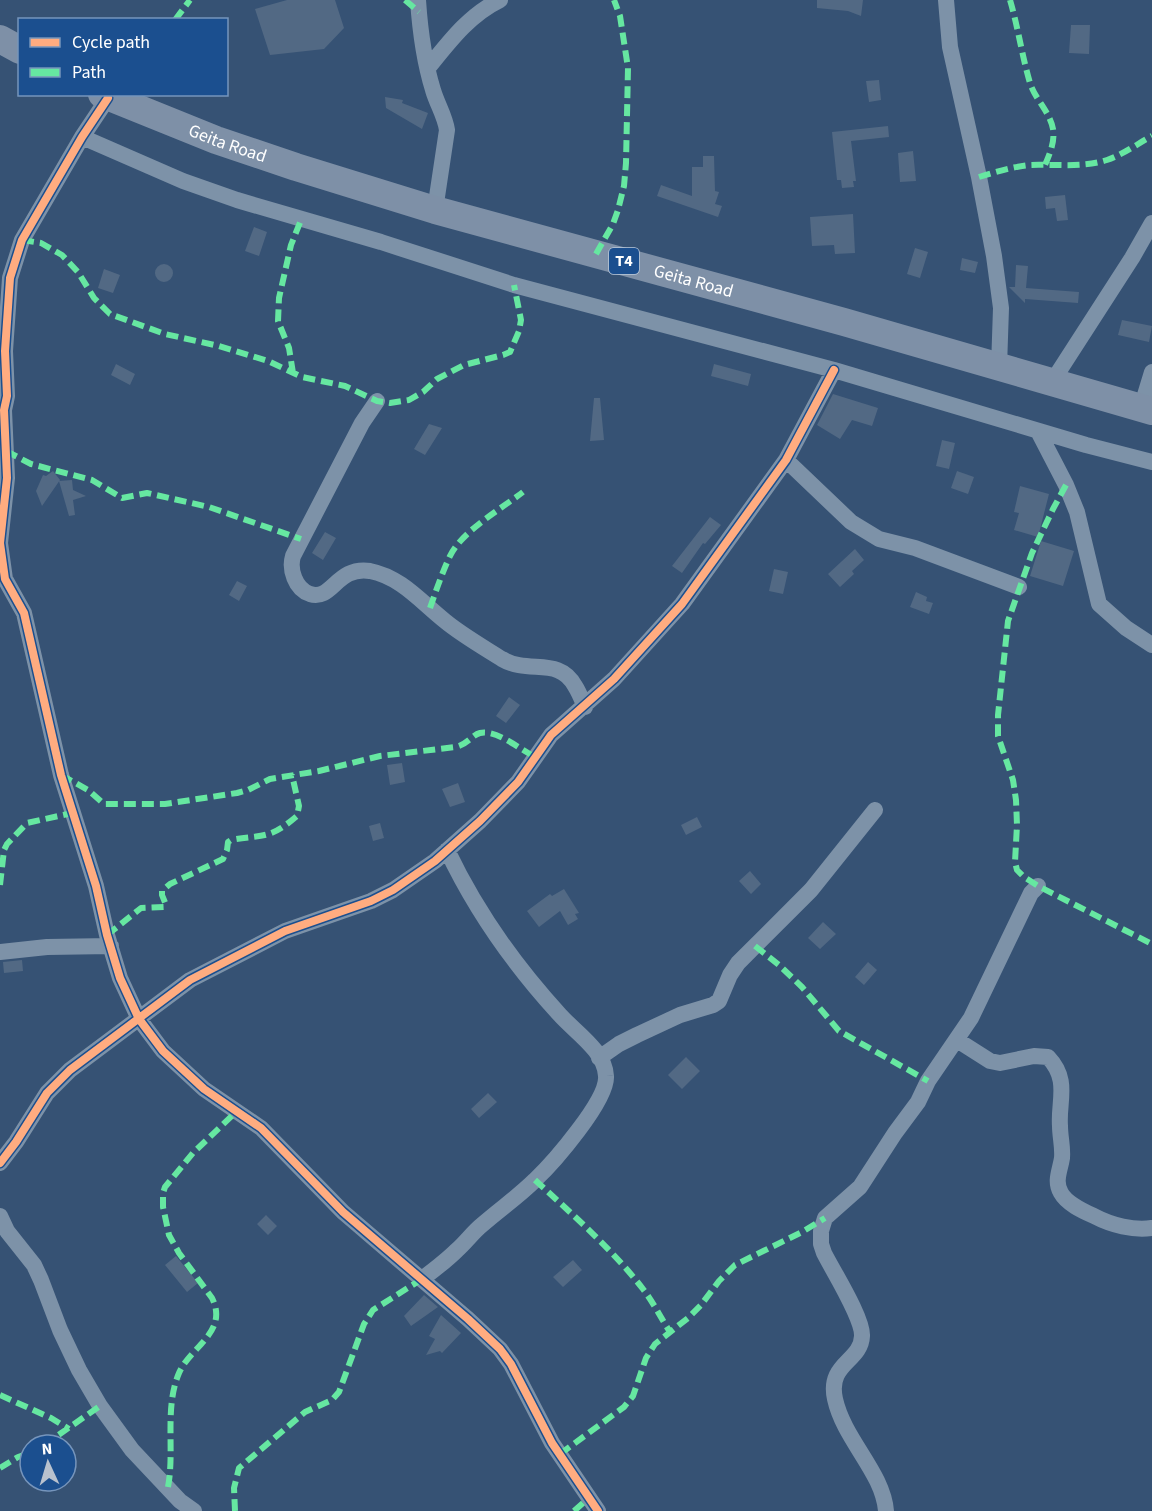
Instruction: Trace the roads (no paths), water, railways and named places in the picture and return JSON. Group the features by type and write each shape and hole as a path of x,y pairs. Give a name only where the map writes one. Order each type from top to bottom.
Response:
{"highway":[{"path":"0,39 18,49"},
{"name":"Geita Road","path":"105,96 216,140 435,210 844,322 1147,410"}],"street":[{"path":"418,0 428,68 447,130 435,210"},
{"path":"428,68 458,30 489,5 500,0"},
{"path":"945,0 953,66 979,177 994,256 1001,308 999,367"},
{"path":"105,96 22,240 10,278 5,351 7,396 4,410 7,478 0,543 3,581 24,613 61,775 96,886 120,978 139,1019 163,1051 218,1100 261,1128 343,1212 500,1349 511,1364 552,1443 598,1511"},
{"path":"81,137 183,181 280,214 381,242 532,291 834,370 1038,431 1152,462"},
{"path":"1052,382 1104,303 1152,223"},
{"path":"0,1163 47,1093 92,1052 190,980 285,931 386,894 435,861 500,801 518,782 551,735 614,679 682,604 786,459 834,370"},
{"path":"1147,410 1152,372"},
{"path":"377,401 362,423 293,556 290,565 299,585 313,595 328,591 345,574 354,570 371,572 392,579 409,590 447,622 502,659 525,668 559,669 575,685 585,707"},
{"path":"1038,431 1066,485 1077,512 1099,604 1152,645"},
{"path":"786,459 851,522 879,539 926,552 1019,587"},
{"path":"600,1058 619,1044 637,1035 718,1001 738,963 810,890 875,810"},
{"path":"422,1279 456,1252 481,1225 536,1180 587,1117 602,1094 606,1075 600,1058 594,1050 548,1002 503,946 464,885 447,850"},
{"path":"886,1511 884,1496 847,1432 834,1396 834,1380 837,1371 860,1347 862,1329 824,1253 821,1231 825,1218 860,1187 918,1102 928,1081 971,1018 1031,893 1038,886"},
{"path":"0,952 47,947 111,946"},
{"path":"957,1040 990,1061 1000,1063 1034,1056 1048,1057 1054,1062 1063,1089 1059,1125 1062,1156 1056,1183 1062,1196 1101,1220 1142,1230 1152,1228"},
{"path":"0,1216 7,1231 34,1265 60,1330 79,1370 100,1406 132,1450 180,1501 194,1511"}]}
